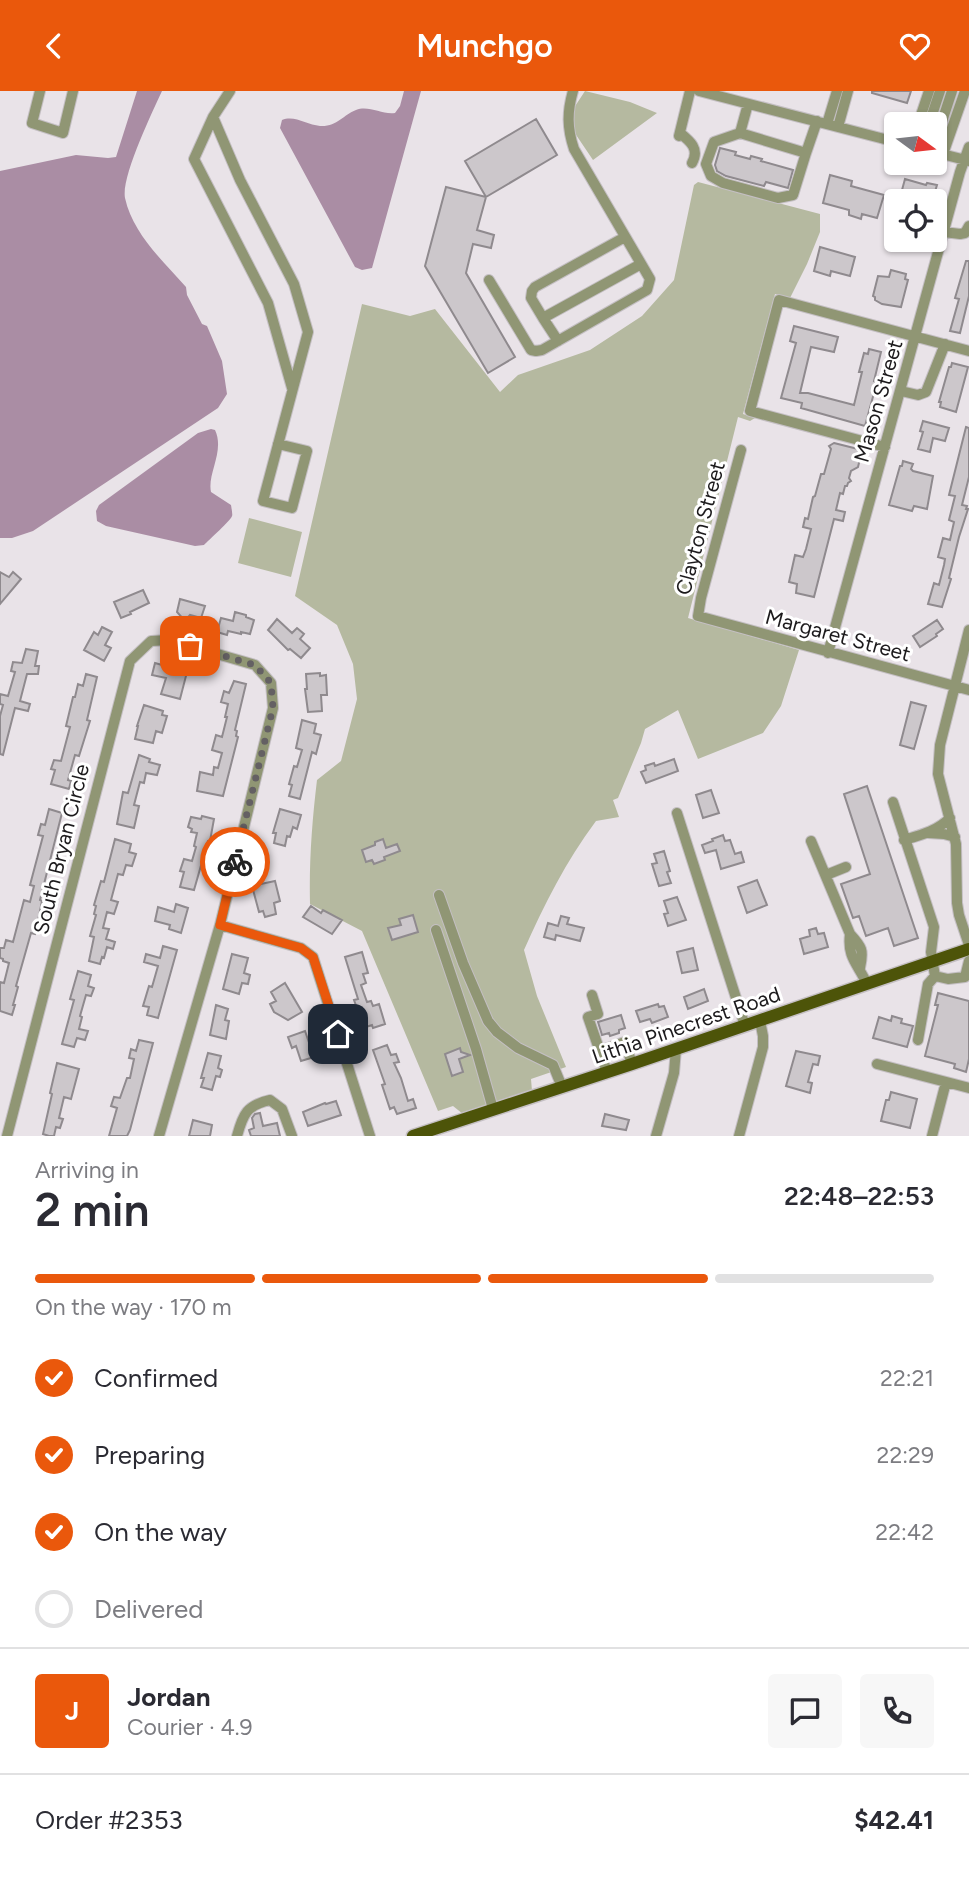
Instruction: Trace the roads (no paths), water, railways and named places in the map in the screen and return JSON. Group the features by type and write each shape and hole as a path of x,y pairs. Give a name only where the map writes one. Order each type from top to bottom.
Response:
{"main road":[{"name":"Lithia Pinecrest Road","path":"413,1136 760,1021 969,947"}],"street":[{"path":"40,91 32,123 62,132 73,91"},
{"path":"230,91 213,117 194,159 268,303 292,389"},
{"path":"489,280 531,350 542,350 647,290 650,279 574,149 568,127 573,91"},
{"path":"690,91 679,134 695,149 692,163"},
{"path":"699,91 884,139"},
{"path":"806,153 740,133 714,142 706,165 711,176 723,183 778,198 793,195 806,153 837,91"},
{"path":"838,127 848,91"},
{"path":"922,112 929,91"},
{"path":"933,112 940,91"},
{"path":"946,112 953,91"},
{"path":"947,134 965,91"},
{"path":"740,133 748,104"},
{"path":"213,117 240,180 295,284 308,332 292,389 278,443 263,501 292,508 307,451 278,443"},
{"name":"Mason Street","path":"947,221 969,147"},
{"path":"947,155 967,161"},
{"path":"947,232 965,233 969,226"},
{"path":"558,341 531,298 532,291 625,237"},
{"name":"Mason Street","path":"828,653 939,252"},
{"path":"543,318 640,264"},
{"path":"885,447 750,411 779,300 969,351"},
{"path":"901,391 912,394 926,392 945,344"},
{"name":"Clayton Street","path":"698,616 741,450"},
{"name":"Margaret Street","path":"698,616 969,690"},
{"path":"969,630 954,687 938,774 955,837 957,907 969,947"},
{"name":"South Bryan Circle","path":"7,1136 130,661 151,641 169,640 255,665 271,683 273,708 220,925"},
{"path":"893,802 934,927 930,952 935,976 928,984 918,1040"},
{"path":"677,813 745,1026"},
{"path":"904,840 928,833 942,826 950,818"},
{"path":"928,833 955,837"},
{"path":"811,841 850,934 852,958 867,984"},
{"path":"826,875 846,867"},
{"path":"956,873 969,869"},
{"path":"439,895 463,963 488,1021 497,1032 518,1048 553,1065 562,1087"},
{"path":"957,907 969,904"},
{"path":"159,1136 220,925 301,948 313,957 370,1136"},
{"path":"436,930 493,1109"},
{"path":"935,976 948,979 965,977 969,961"},
{"path":"592,995 598,1014 588,1017 607,1072"},
{"path":"738,1136 763,1047 764,1037 760,1021"},
{"path":"600,1051 625,1042 632,1064"},
{"path":"656,1136 674,1073 677,1049"},
{"path":"877,1064 969,1088"},
{"path":"932,1136 946,1082"},
{"path":"237,1136 243,1116 248,1110 256,1104 270,1100 282,1109 291,1136"}]}
